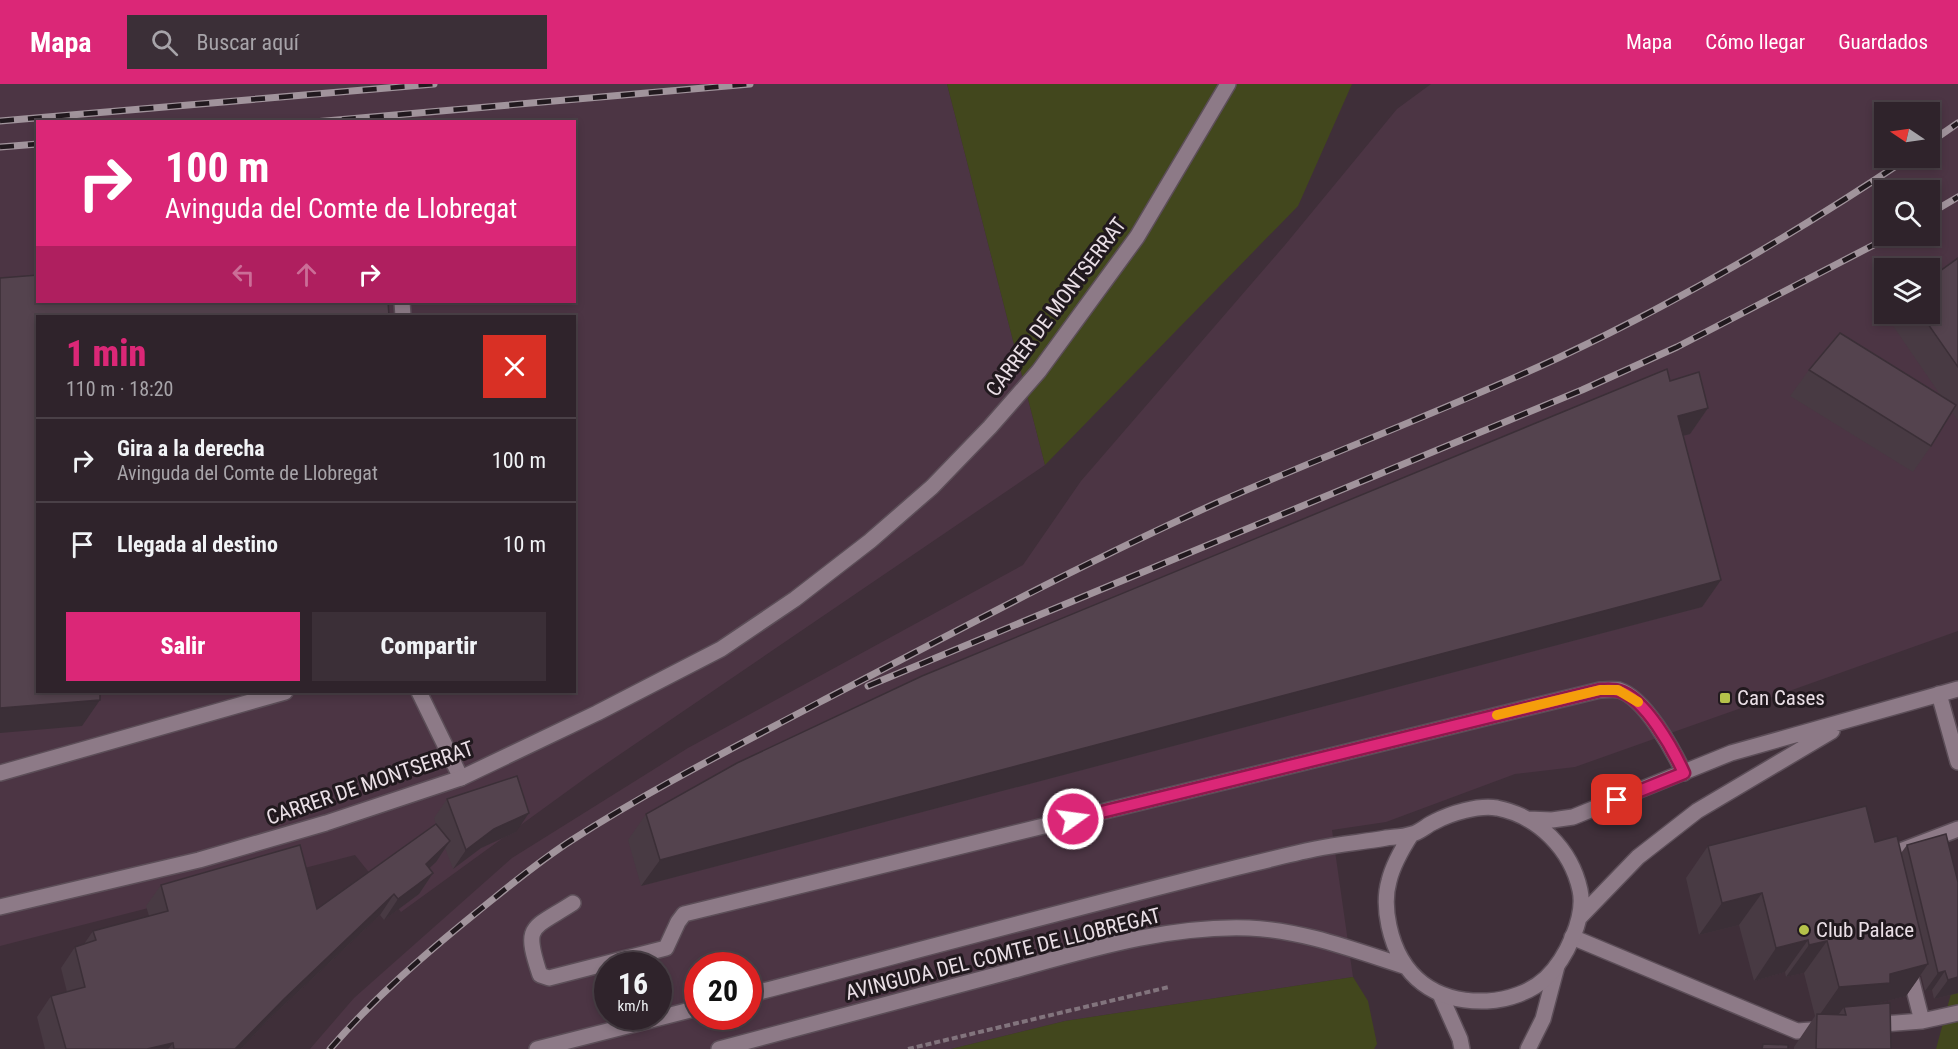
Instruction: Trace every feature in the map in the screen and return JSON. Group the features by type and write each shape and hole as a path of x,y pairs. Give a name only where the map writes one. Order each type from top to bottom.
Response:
{"main road":[{"name":"CARRER DE MONTSERRAT","path":"0,907 199,860 326,823 461,778 597,713 721,649 814,585 870,541 932,487 990,427 1039,371 1137,237 1225,91"},
{"path":"1528,819 1552,820 1573,817 1731,753 1958,688"},
{"path":"573,903 535,927 531,936 531,946 540,975 549,978 666,948 684,914 1600,690 1618,690 1637,700 1672,749 1684,773"},
{"path":"0,773 281,693"},
{"path":"419,693 461,778"},
{"path":"1939,694 1958,762"},
{"path":"1578,919 1638,857 1697,811 1850,720"},
{"path":"762,991 1305,851 1411,835 1437,820 1468,810 1493,807 1528,819 1563,848 1576,874 1582,901 1567,950 1557,966 1533,988 1501,1000 1467,1002 1440,994 1404,966 1393,944 1386,914 1388,883 1398,854 1411,835"},
{"path":"1885,870 1882,858 1958,829"},
{"name":"AVINGUDA DEL COMTE DE LLOBREGAT","path":"719,1049 1148,936 1208,928 1252,928 1307,936 1404,966"},
{"path":"1572,937 1797,1031 1922,1021 1958,1013"},
{"path":"1905,951 1922,1021"},
{"path":"1528,1049 1543,1019 1557,966"},
{"path":"1440,994 1460,1039 1462,1049"},
{"path":"537,1049 684,1012"}],"path":[{"path":"908,1049 1169,987"}],"shaded area":[{"path":"0,84 947,84 1045,465 591,774 401,912 355,855 0,946"},
{"path":"1431,84 1958,84 1958,631 1575,767 1515,774 1386,822 1332,830 1353,977 1065,1021 951,1049 310,1049 354,998 512,858 688,748 1023,565 1081,481 1285,245 1397,109"}],"green space":[{"path":"947,84 1352,84 1298,206 1045,465"},
{"path":"1958,968 1958,1049 1936,1049"},
{"path":"1353,977 1368,1001 1377,1044 1374,1049 951,1049 1065,1021"}],"building":[{"path":"1958,258 1958,367 1928,324 1940,324 1940,271"},
{"path":"36,275 36,303 388,303 389,315 36,315 36,693 100,693 100,700 0,708 0,278"},
{"path":"1840,333 1956,405 1931,446 1809,370"},
{"path":"1667,369 1670,381 1699,372 1708,408 1678,416 1721,580 660,860 646,814 737,763 922,676"},
{"path":"517,776 529,813 494,829 466,850 447,799"},
{"path":"1866,806 1875,842 1897,836 1928,964 1890,974 1890,983 1839,987 1827,941 1809,945 1808,940 1776,948 1762,893 1722,903 1708,846"},
{"path":"436,824 450,841 426,864 433,873 398,899 394,894 235,1049 174,1049 173,1043 147,1049 66,1049 51,996 85,987 75,947 96,940 93,931 168,911 161,885 300,845 317,909"},
{"path":"1946,834 1958,882 1958,977 1948,980 1945,971 1938,973 1907,845"},
{"path":"1890,1003 1891,1049 1816,1049 1817,1014 1846,1015 1844,1007"},
{"path":"1763,1044 1788,1045 1788,1049 1762,1049"}],"railway":[{"path":"0,121 434,84"},
{"path":"337,120 750,84"},
{"path":"1940,135 1958,123"},
{"path":"0,147 36,144"},
{"path":"330,1049 400,977 512,884 572,840 663,786 969,624 1120,548 1221,501 1475,395 1603,336 1737,265 1893,168"},
{"path":"1940,208 1958,197"},
{"path":"868,686 1582,390 1677,347 1874,245"}],"slow traffic":[{"path":"1497,715 1600,690 1618,690 1638,702"}],"place":[{"name":"Can Cases","path":"1725,698"},
{"name":"Club Palace","path":"1804,930"}],"route":[{"path":"1073,819 1600,690 1618,690 1637,700 1672,749 1684,773 1617,800"}]}
